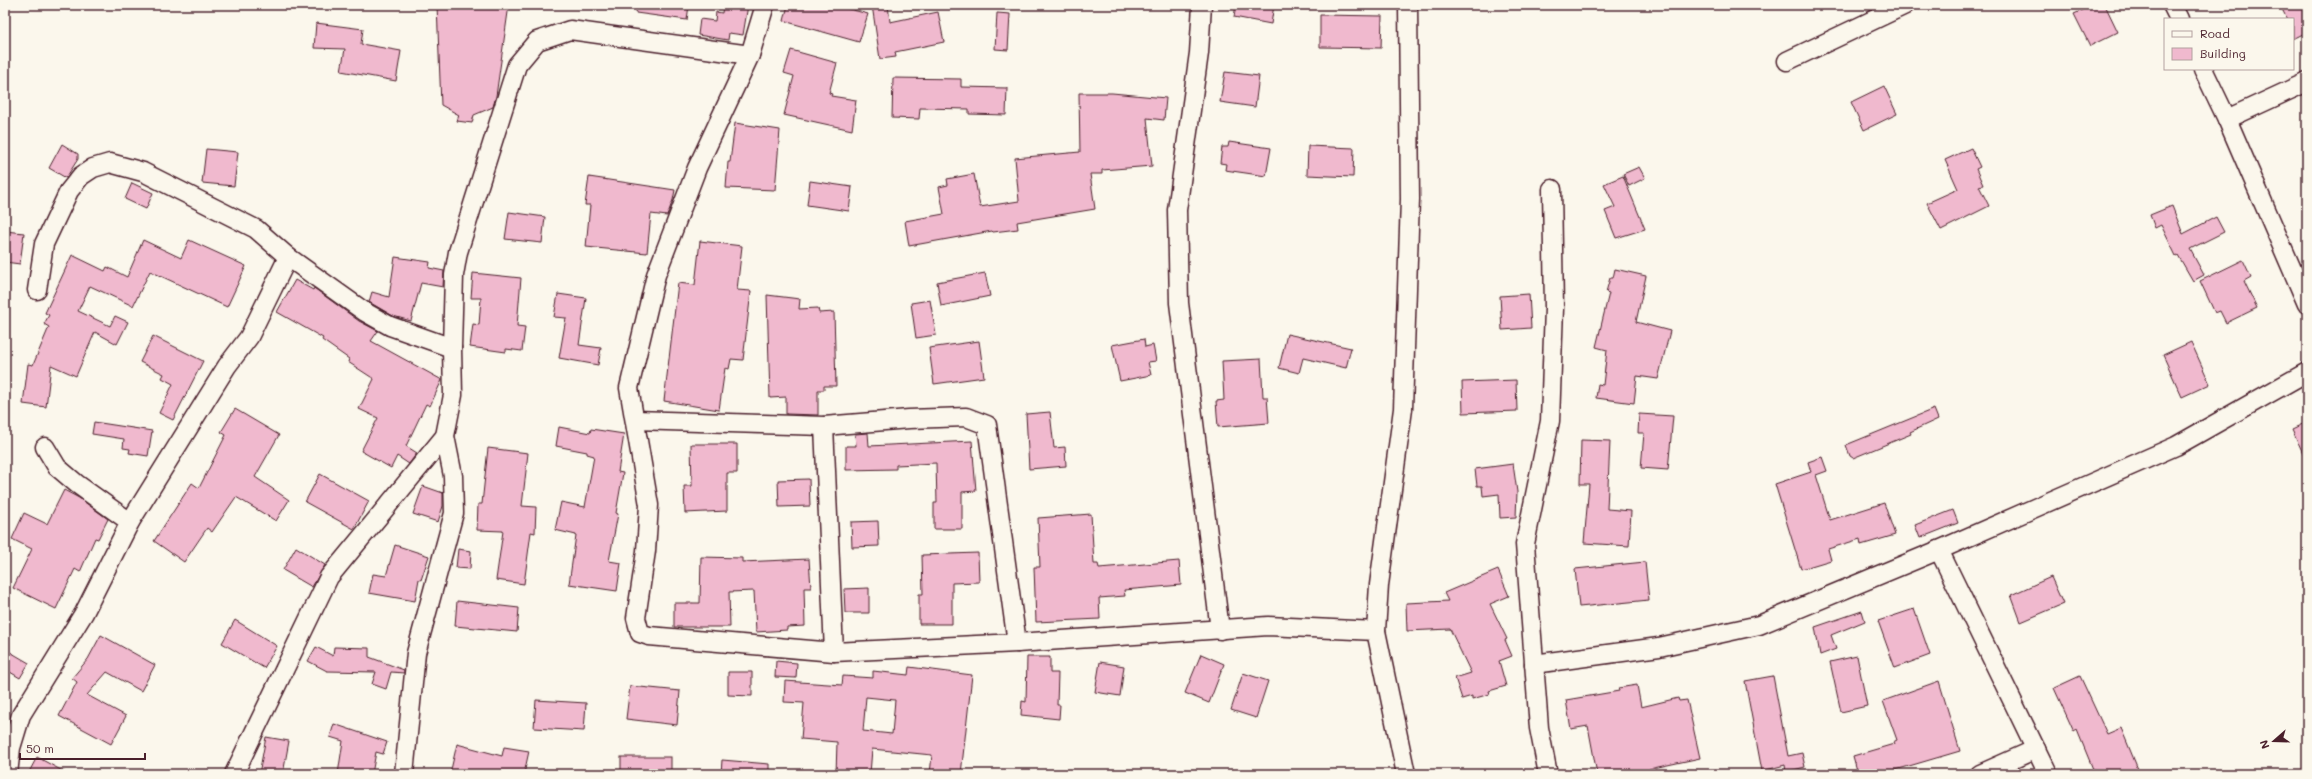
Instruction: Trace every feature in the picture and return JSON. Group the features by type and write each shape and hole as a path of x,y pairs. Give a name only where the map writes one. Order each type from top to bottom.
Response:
{"street":[{"path":"765,5 750,54 697,168 656,275 629,388 649,505 646,551 636,618 640,633 649,636 834,652 1017,643 1268,626 1376,632"},
{"path":"1202,5 1198,53 1177,210 1179,303 1220,630"},
{"path":"1406,774 1376,632 1379,585 1403,409 1410,199 1408,5"},
{"path":"1787,61 1906,5"},
{"path":"2172,5 2178,18"},
{"path":"404,774 416,654 454,513 453,476 445,436 453,395 452,348 454,275 458,252 517,65 537,41 570,30 750,54"},
{"path":"2203,70 2227,119 2307,304"},
{"path":"2227,119 2307,82"},
{"path":"37,290 44,244 69,192 81,176 93,168 110,163 143,172 256,229 288,257 365,312 390,326 452,348"},
{"path":"1548,774 1539,728 1524,544 1550,421 1554,308 1552,189"},
{"path":"8,774 11,748 21,715 84,613 130,522 226,366 249,337 288,257"},
{"path":"1534,664 1659,647 1759,625 1939,550 2176,446 2307,372"},
{"path":"635,420 824,426 909,418 966,417 986,425 1017,643"},
{"path":"824,426 834,652"},
{"path":"234,774 329,577 445,436"},
{"path":"45,447 57,467 77,484 130,522"},
{"path":"1939,550 2048,774"},
{"path":"1980,774 2036,749"}],"building":[{"path":"437,5 509,5 496,96 493,107 474,115 472,123 457,121 459,115 441,105"},
{"path":"637,5 689,5 687,20 636,13"},
{"path":"723,5 748,5 743,35 729,33 728,40 698,35 700,19 715,21 716,12 722,13"},
{"path":"788,5 834,5 868,14 859,42 784,21"},
{"path":"872,5 888,5 890,22 938,12 944,42 895,52 896,57 880,59"},
{"path":"1236,5 1274,5 1271,24 1234,17"},
{"path":"2083,5 2105,5 2118,32 2090,46 2074,14 2085,9"},
{"path":"2280,5 2307,5 2307,32 2294,38 2294,18 2286,18"},
{"path":"997,13 1010,14 1008,50 995,49"},
{"path":"1320,15 1382,16 1381,48 1320,47"},
{"path":"316,23 363,29 361,44 401,51 396,81 341,71 345,49 314,48"},
{"path":"791,50 837,63 829,93 832,94 831,96 856,100 852,130 784,115 794,76 784,73"},
{"path":"1225,72 1259,76 1255,107 1220,102"},
{"path":"893,78 961,79 961,87 1007,88 1006,115 969,114 969,109 920,108 919,119 892,118"},
{"path":"1884,86 1897,114 1864,130 1851,102"},
{"path":"1079,93 1112,93 1166,98 1164,120 1147,118 1152,166 1102,170 1102,174 1090,174 1095,209 1017,222 1018,229 992,231 909,246 905,221 944,214 939,187 948,185 947,179 974,174 980,207 1019,201 1015,158 1080,152"},
{"path":"735,123 780,130 775,190 726,188 728,162 730,162"},
{"path":"1229,142 1271,148 1266,176 1225,170 1226,164 1220,163 1222,147 1228,147"},
{"path":"62,144 78,154 78,159 66,178 49,168"},
{"path":"1308,146 1354,148 1353,177 1307,175"},
{"path":"1971,148 1980,167 1976,169 1983,185 1979,186 1989,206 1941,230 1927,203 1958,189 1945,160"},
{"path":"206,149 238,152 234,186 202,183"},
{"path":"1639,167 1645,178 1629,186 1623,174"},
{"path":"1623,176 1645,229 1616,238 1605,211 1615,207 1604,184"},
{"path":"589,177 675,190 667,216 651,214 647,253 586,247 590,205 585,205"},
{"path":"810,181 852,187 849,211 807,205"},
{"path":"132,183 153,193 146,209 125,199"},
{"path":"2172,206 2183,234 2216,217 2224,232 2190,249 2204,275 2193,281 2178,255 2176,256 2161,225 2155,228 2150,215"},
{"path":"509,212 545,217 542,243 505,239"},
{"path":"5,231 24,233 20,264 5,262"},
{"path":"143,240 181,258 189,240 246,266 227,307 150,271 133,306 90,286 78,311 110,326 115,316 128,322 117,344 95,332 76,376 51,365 46,407 23,404 28,364 33,365 49,327 44,324 49,315 45,313 72,255 105,271 107,267 127,277"},
{"path":"700,241 742,246 737,290 751,291 743,360 731,359 729,369 725,368 719,410 664,401 678,283 695,285"},
{"path":"395,257 430,262 429,268 444,271 443,287 421,283 411,321 393,316 369,302 372,292 389,297"},
{"path":"2243,260 2251,277 2244,281 2257,308 2226,323 2220,311 2215,313 2200,281"},
{"path":"1615,269 1646,276 1636,322 1670,331 1658,379 1637,376 1634,403 1596,398 1598,384 1603,385 1607,350 1596,347 1609,293 1606,292 1610,278 1613,278"},
{"path":"473,273 521,278 517,326 525,327 522,351 506,349 506,352 470,347 473,324 479,325 481,298 471,298"},
{"path":"985,273 990,296 941,306 937,282"},
{"path":"295,280 313,290 314,288 359,321 378,331 371,341 442,380 430,406 426,404 406,446 417,453 409,464 397,456 391,468 361,451 378,418 359,409 374,379 348,362 349,359 322,340 323,338 277,312"},
{"path":"558,294 586,298 579,345 601,348 598,365 559,358 566,318 554,317"},
{"path":"1529,294 1531,328 1502,330 1500,296"},
{"path":"767,295 800,299 799,309 818,308 819,313 834,312 836,386 824,386 824,390 818,390 818,415 786,414 786,397 770,398"},
{"path":"930,300 936,335 916,338 911,303"},
{"path":"1287,334 1351,348 1346,368 1303,358 1299,373 1279,368"},
{"path":"153,336 203,361 173,420 159,413 173,384 162,378 164,374 140,362"},
{"path":"1144,339 1145,347 1153,345 1156,361 1148,362 1151,375 1120,381 1112,345"},
{"path":"979,341 984,377 934,384 929,348"},
{"path":"2191,342 2210,384 2182,397 2163,355"},
{"path":"1261,359 1263,397 1267,397 1269,423 1218,427 1216,401 1224,400 1222,361"},
{"path":"1516,380 1517,411 1463,413 1462,382"},
{"path":"235,409 279,435 255,477 289,500 276,521 236,497 212,532 207,528 184,562 154,541 192,483 199,488 226,435 221,432"},
{"path":"1934,409 1938,419 1910,432 1911,434 1853,458 1850,456 1846,445"},
{"path":"1050,412 1054,448 1065,447 1066,466 1029,469 1026,414"},
{"path":"1639,414 1673,416 1668,470 1641,468 1644,433 1638,433"},
{"path":"94,422 152,431 148,456 129,453 130,449 123,448 124,439 92,434"},
{"path":"2307,422 2307,462 2292,429"},
{"path":"559,427 590,433 591,429 624,434 618,472 623,473 616,513 618,514 609,561 621,563 617,591 569,584 576,535 555,530 561,502 585,507 594,456 587,454 587,452 556,446"},
{"path":"868,433 869,446 972,441 976,491 962,492 962,529 934,529 934,503 937,503 936,463 896,465 896,469 846,470 846,446 856,446 855,434"},
{"path":"1581,440 1610,441 1607,509 1631,511 1629,546 1584,543 1589,484 1580,484"},
{"path":"691,444 737,444 737,473 727,473 727,511 685,513 684,486 692,486"},
{"path":"488,448 528,453 522,506 536,507 535,533 531,532 524,584 496,580 503,531 477,530 478,504 482,504"},
{"path":"1822,457 1827,471 1816,475 1830,520 1884,503 1895,535 1861,545 1860,539 1828,549 1831,560 1801,569 1775,484 1811,472 1808,462"},
{"path":"1513,464 1517,492 1516,517 1500,518 1499,494 1483,496 1482,486 1477,486 1475,469"},
{"path":"320,474 369,501 354,529 305,502"},
{"path":"809,479 810,506 779,507 778,480"},
{"path":"423,486 443,493 443,506 438,522 413,514"},
{"path":"64,490 79,498 108,519 98,539 95,538 80,572 75,569 56,609 13,588 32,549 12,539 24,513 47,524"},
{"path":"1953,510 1958,523 1920,538 1915,525"},
{"path":"1091,514 1094,564 1098,564 1099,568 1179,561 1181,585 1124,590 1125,596 1099,598 1100,619 1036,622 1034,567 1040,567 1038,518"},
{"path":"878,521 879,546 852,547 851,522"},
{"path":"395,545 429,556 421,580 419,579 415,601 369,593 373,574 386,576"},
{"path":"296,547 325,565 312,587 283,570"},
{"path":"458,549 471,551 470,569 456,568"},
{"path":"978,553 979,582 952,583 952,624 919,624 919,594 923,594 922,555"},
{"path":"701,557 742,558 742,562 809,559 811,588 804,588 805,626 787,627 787,630 756,632 754,591 729,592 730,627 674,627 674,603 700,603"},
{"path":"1645,562 1649,600 1579,607 1575,569"},
{"path":"1498,570 1509,596 1490,604 1507,639 1505,640 1512,656 1499,661 1506,686 1489,691 1490,694 1472,699 1472,696 1462,699 1455,678 1471,673 1450,629 1407,631 1406,603 1448,601 1444,593"},
{"path":"2051,577 2063,604 2021,622 2011,595"},
{"path":"869,588 869,613 845,613 844,589"},
{"path":"457,601 519,608 517,632 455,626"},
{"path":"1914,609 1930,655 1895,668 1878,621"},
{"path":"1862,611 1865,621 1831,635 1836,649 1820,655 1815,627"},
{"path":"235,620 277,646 264,668 222,643"},
{"path":"101,635 155,665 141,691 107,672 87,695 126,716 111,744 59,716 77,682 72,678 88,659"},
{"path":"316,647 333,656 334,647 369,648 369,657 404,670 404,673 391,672 386,689 372,684 376,672 327,671 308,661"},
{"path":"5,649 29,663 20,678 5,669"},
{"path":"1201,654 1224,664 1209,703 1185,693"},
{"path":"1857,656 1867,706 1841,712 1830,662"},
{"path":"1027,657 1050,657 1050,673 1058,673 1057,705 1060,705 1059,719 1021,715 1022,701 1026,702"},
{"path":"776,661 797,663 796,678 775,677"},
{"path":"1100,662 1124,666 1120,696 1095,692"},
{"path":"909,667 972,675 961,774 930,774 932,755 872,749 870,774 836,774 837,742 801,739 804,703 784,702 785,681 842,685 843,676 873,678 873,671 908,675","holes":["866,697 895,700 892,734 863,731"]},
{"path":"728,672 752,672 752,696 728,695"},
{"path":"1243,673 1268,681 1256,718 1231,710"},
{"path":"1773,676 1788,756 1802,753 1805,767 1786,772 1785,765 1762,771 1745,681"},
{"path":"2080,676 2107,734 2121,728 2140,774 2095,774 2077,730 2074,732 2054,688"},
{"path":"1939,681 1960,751 1882,774 1858,774 1853,756 1894,744 1893,742 1897,740 1883,701"},
{"path":"1637,685 1641,707 1678,698 1679,701 1687,700 1700,758 1649,769 1650,774 1597,774 1588,726 1571,729 1566,700 1619,691 1618,688"},
{"path":"630,686 680,691 677,725 626,719"},
{"path":"536,700 586,703 584,731 534,728"},
{"path":"334,724 387,742 383,754 376,752 372,774 338,774 343,741 330,737"},
{"path":"266,737 289,741 283,774 259,774"},
{"path":"457,744 502,756 504,747 529,751 524,774 450,774"},
{"path":"37,757 68,774 28,774"},
{"path":"621,757 671,757 671,774 621,774"},
{"path":"722,760 769,764 769,774 721,774"}]}
